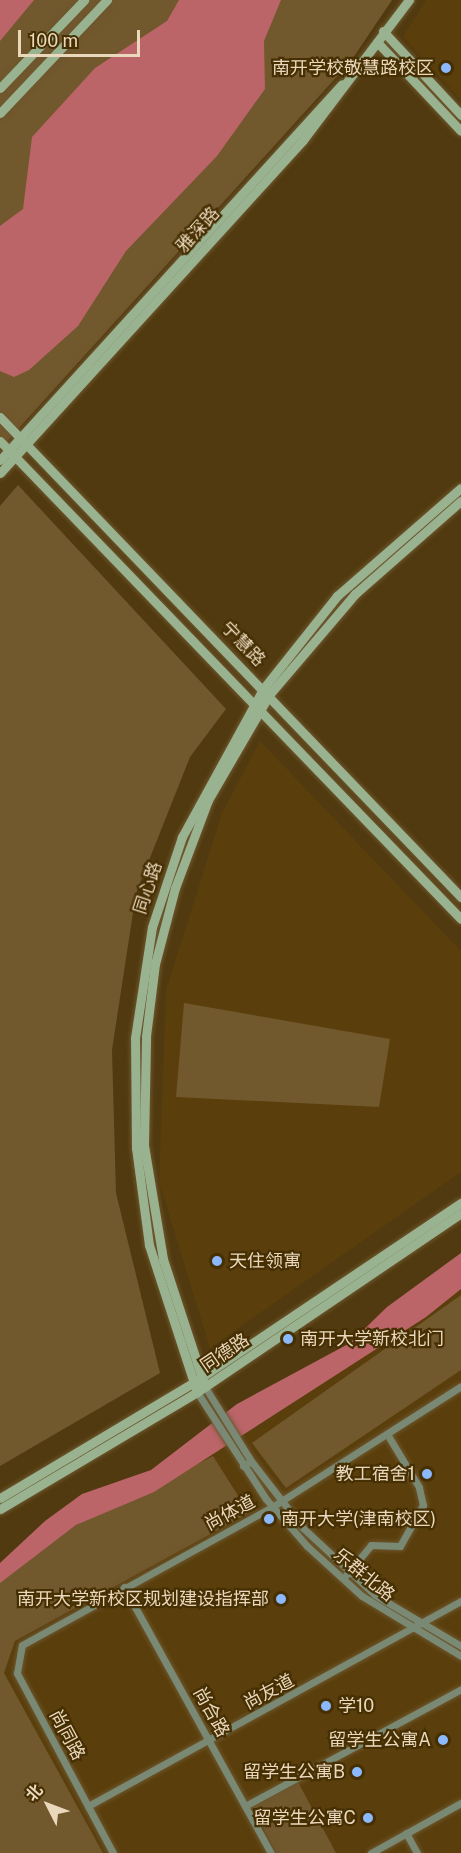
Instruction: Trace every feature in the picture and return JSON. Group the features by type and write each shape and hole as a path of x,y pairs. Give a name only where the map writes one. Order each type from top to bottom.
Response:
{"main road":[{"path":"0,88 84,0"},
{"path":"0,113 107,0"},
{"name":"雅深路","path":"385,33 404,0"},
{"name":"雅深路","path":"0,473 25,439 303,140 409,0"},
{"path":"385,33 461,115"},
{"path":"378,43 461,132"},
{"name":"宁慧路","path":"0,417 25,439 461,897"},
{"name":"宁慧路","path":"0,441 461,919"},
{"name":"雅深路","path":"0,460 13,453"},
{"name":"同心路","path":"199,1385 149,1245 136,1148 135,1038 152,927 182,837 266,692 337,596 461,488"},
{"name":"同心路","path":"266,692 355,594 461,501"},
{"name":"同德路","path":"0,1498 199,1385 461,1203"},
{"name":"同德路","path":"0,1509 199,1385 461,1213"}],"street":[{"name":"乐群北路","path":"199,1385 220,1411 250,1461 281,1502 349,1572 422,1626 461,1646"},
{"name":"乐群北路","path":"199,1385 212,1416 272,1508 342,1579 413,1631 461,1656"},
{"name":"尚体道","path":"15,1661 29,1637 272,1508 461,1386"},
{"path":"342,1579 371,1545 400,1546 423,1505 419,1487 387,1434"},
{"path":"243,1466 250,1461"},
{"name":"尚合路","path":"124,1587 271,1853"},
{"name":"尚友道","path":"88,1806 413,1631 461,1601"},
{"name":"尚同路","path":"15,1661 113,1853"},
{"path":"245,1806 461,1689"},
{"path":"371,1853 461,1803"},
{"path":"406,1833 417,1853"}],"shaded area":[{"path":"0,0 392,0 351,61 0,449"},
{"path":"0,0 34,0 0,41"},
{"path":"179,0 281,0 264,41 265,89 217,156 126,251 78,326 29,370 14,377 0,371 0,226 23,209 32,137 95,68 167,21"},
{"name":"南开学校敬慧路校区","path":"426,0 461,0 461,100 403,37"},
{"path":"18,485 226,709 190,757 136,893 112,1050 116,1193 160,1373 0,1466 0,506"},
{"path":"260,741 461,951 461,1172 210,1348 159,1182 166,990 222,813"},
{"path":"184,1003 390,1039 379,1107 176,1097"},
{"path":"461,1253 461,1289 426,1317 154,1492 76,1525 0,1583 0,1563 45,1521 82,1494 151,1470 237,1404 350,1343 387,1307"},
{"name":"南开大学(津南校区)","path":"461,1271 461,1853 0,1853 0,1565 154,1473"},
{"path":"461,1295 461,1370 286,1488 252,1443"},
{"path":"213,1456 249,1513 15,1641 4,1673 103,1853 0,1853 0,1582 76,1525"},
{"path":"298,1782 336,1853 276,1853 252,1807"}],"place":[{"name":"南开学校敬慧路校区","path":"446,68"},
{"name":"天住领寓","path":"217,1261"},
{"name":"南开大学新校北门","path":"288,1339"},
{"name":"教工宿舍1","path":"427,1474"},
{"name":"南开大学(津南校区)","path":"269,1519"},
{"name":"南开大学新校区规划建设指挥部","path":"281,1599"},
{"name":"学10","path":"326,1706"},
{"name":"留学生公寓A","path":"443,1740"},
{"name":"留学生公寓B","path":"357,1772"},
{"name":"留学生公寓C","path":"368,1818"}]}
